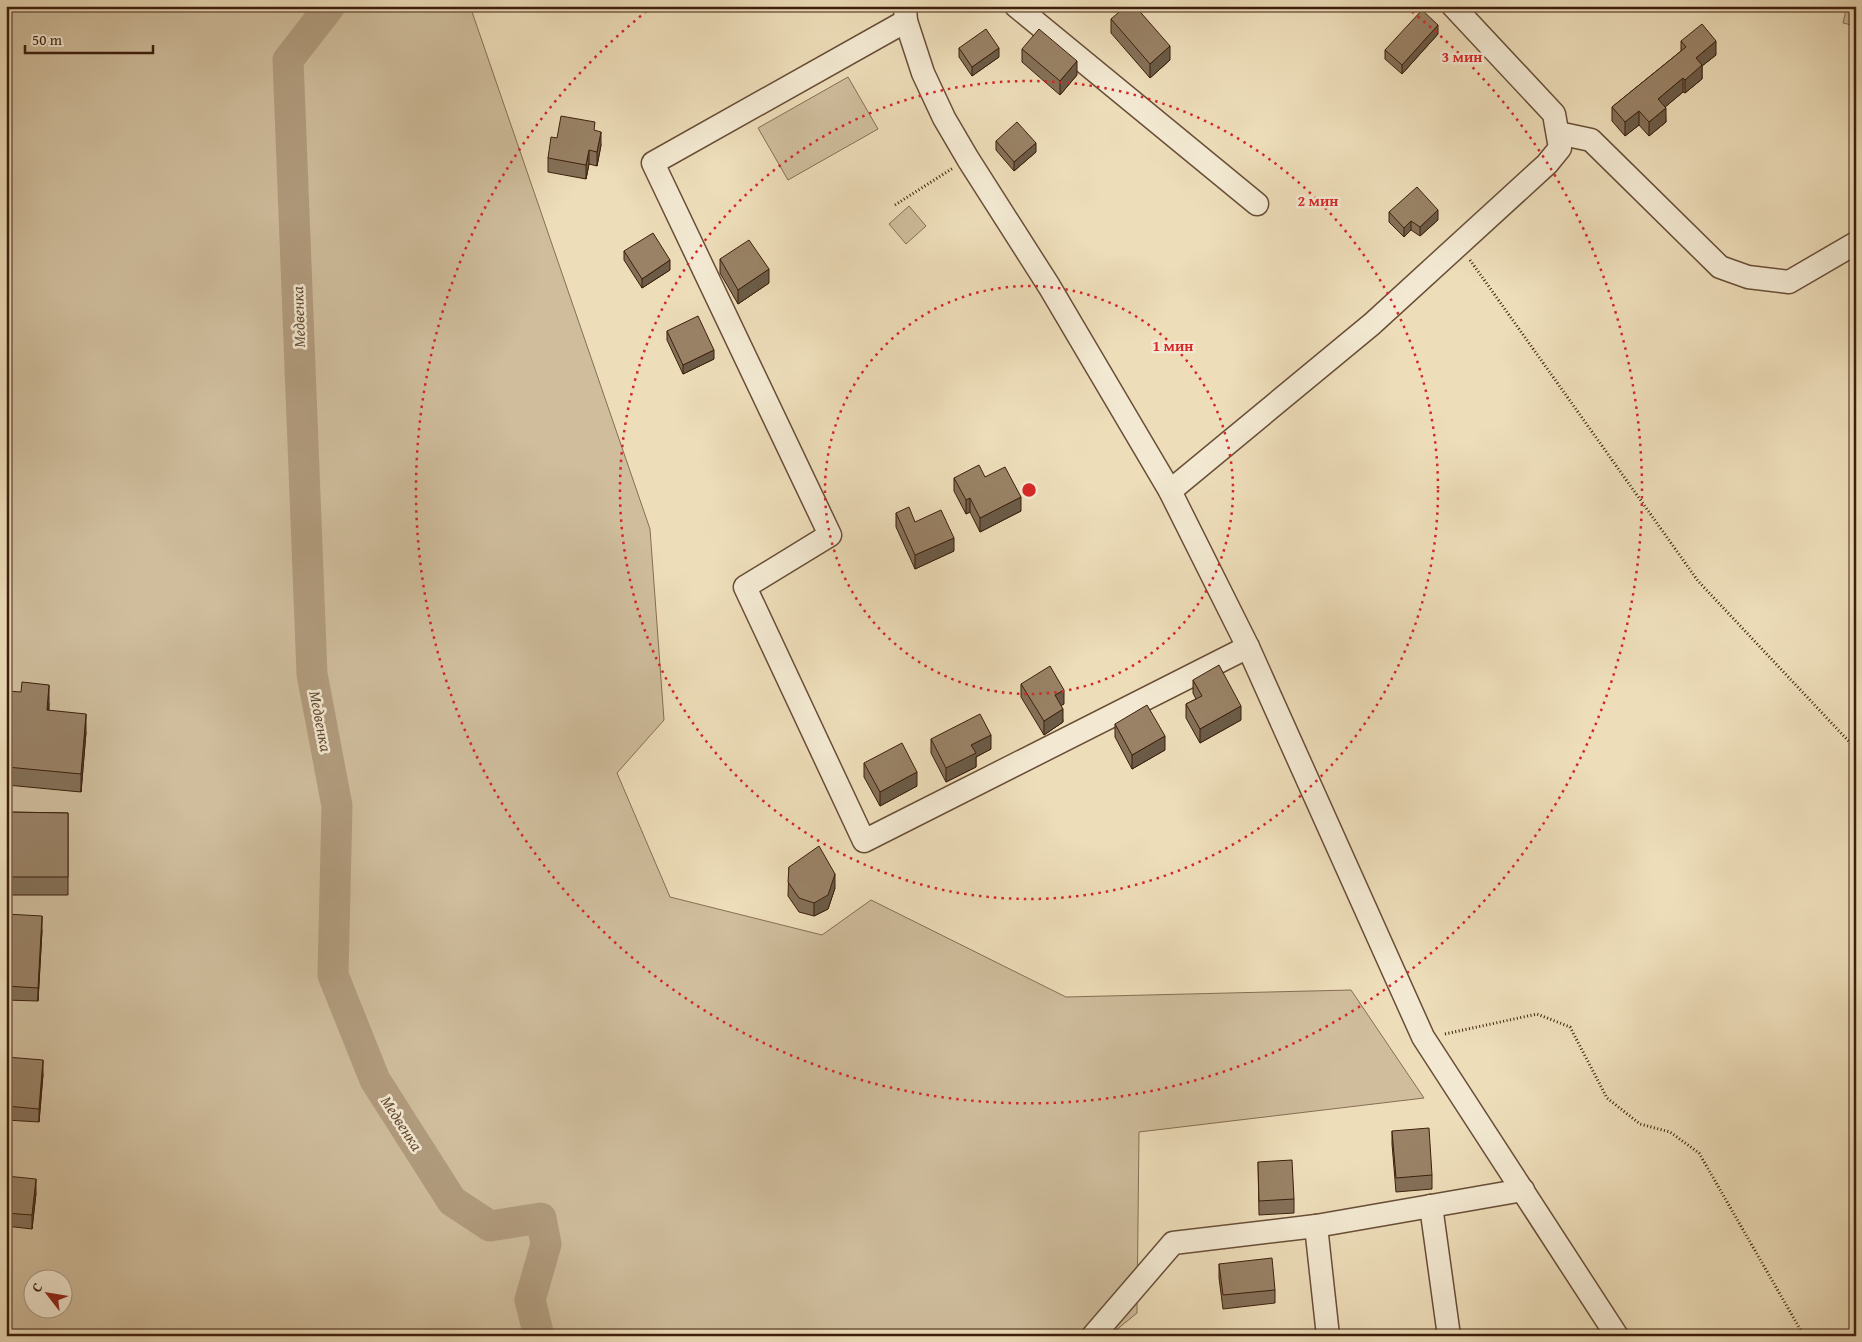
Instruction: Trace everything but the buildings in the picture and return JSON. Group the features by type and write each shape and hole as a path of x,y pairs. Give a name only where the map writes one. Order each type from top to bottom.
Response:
{"street":[{"path":"1016,6 1257,204"},
{"path":"1170,491 1372,324 1547,164 1560,148 1554,114 1453,6"},
{"path":"1248,647 864,841 745,587 830,535 653,163 906,14 923,73 944,118 1049,286 1170,491 1248,647 1423,1037 1617,1336"},
{"path":"1558,133 1591,140 1720,267 1748,277 1789,282 1856,243"},
{"path":"1094,1336 1173,1243 1316,1226 1523,1190"},
{"path":"1431,1206 1449,1336"},
{"path":"1316,1226 1328,1336"}],"path":[{"path":"896,205 968,159"},
{"path":"1459,244 1698,581 1856,749"},
{"path":"1423,1037 1436,1036 1537,1014 1570,1027 1607,1098 1640,1124 1670,1132 1699,1153 1804,1336"}],"shaded area":[{"path":"6,6 470,6 650,529 664,720 617,773 670,897 822,935 871,900 1066,997 1351,990 1424,1098 1139,1132 1137,1313 1109,1336 6,1336"},
{"path":"1847,6 1856,6 1856,26 1843,23"},
{"path":"848,77 878,129 788,180 758,128"},
{"path":"909,206 926,226 906,244 889,224"}],"waterway":[{"name":"Медвенка","path":"330,6 288,60 312,674 337,806 333,975 375,1080 452,1201 490,1226 541,1218 546,1244 530,1300 539,1336"}]}
